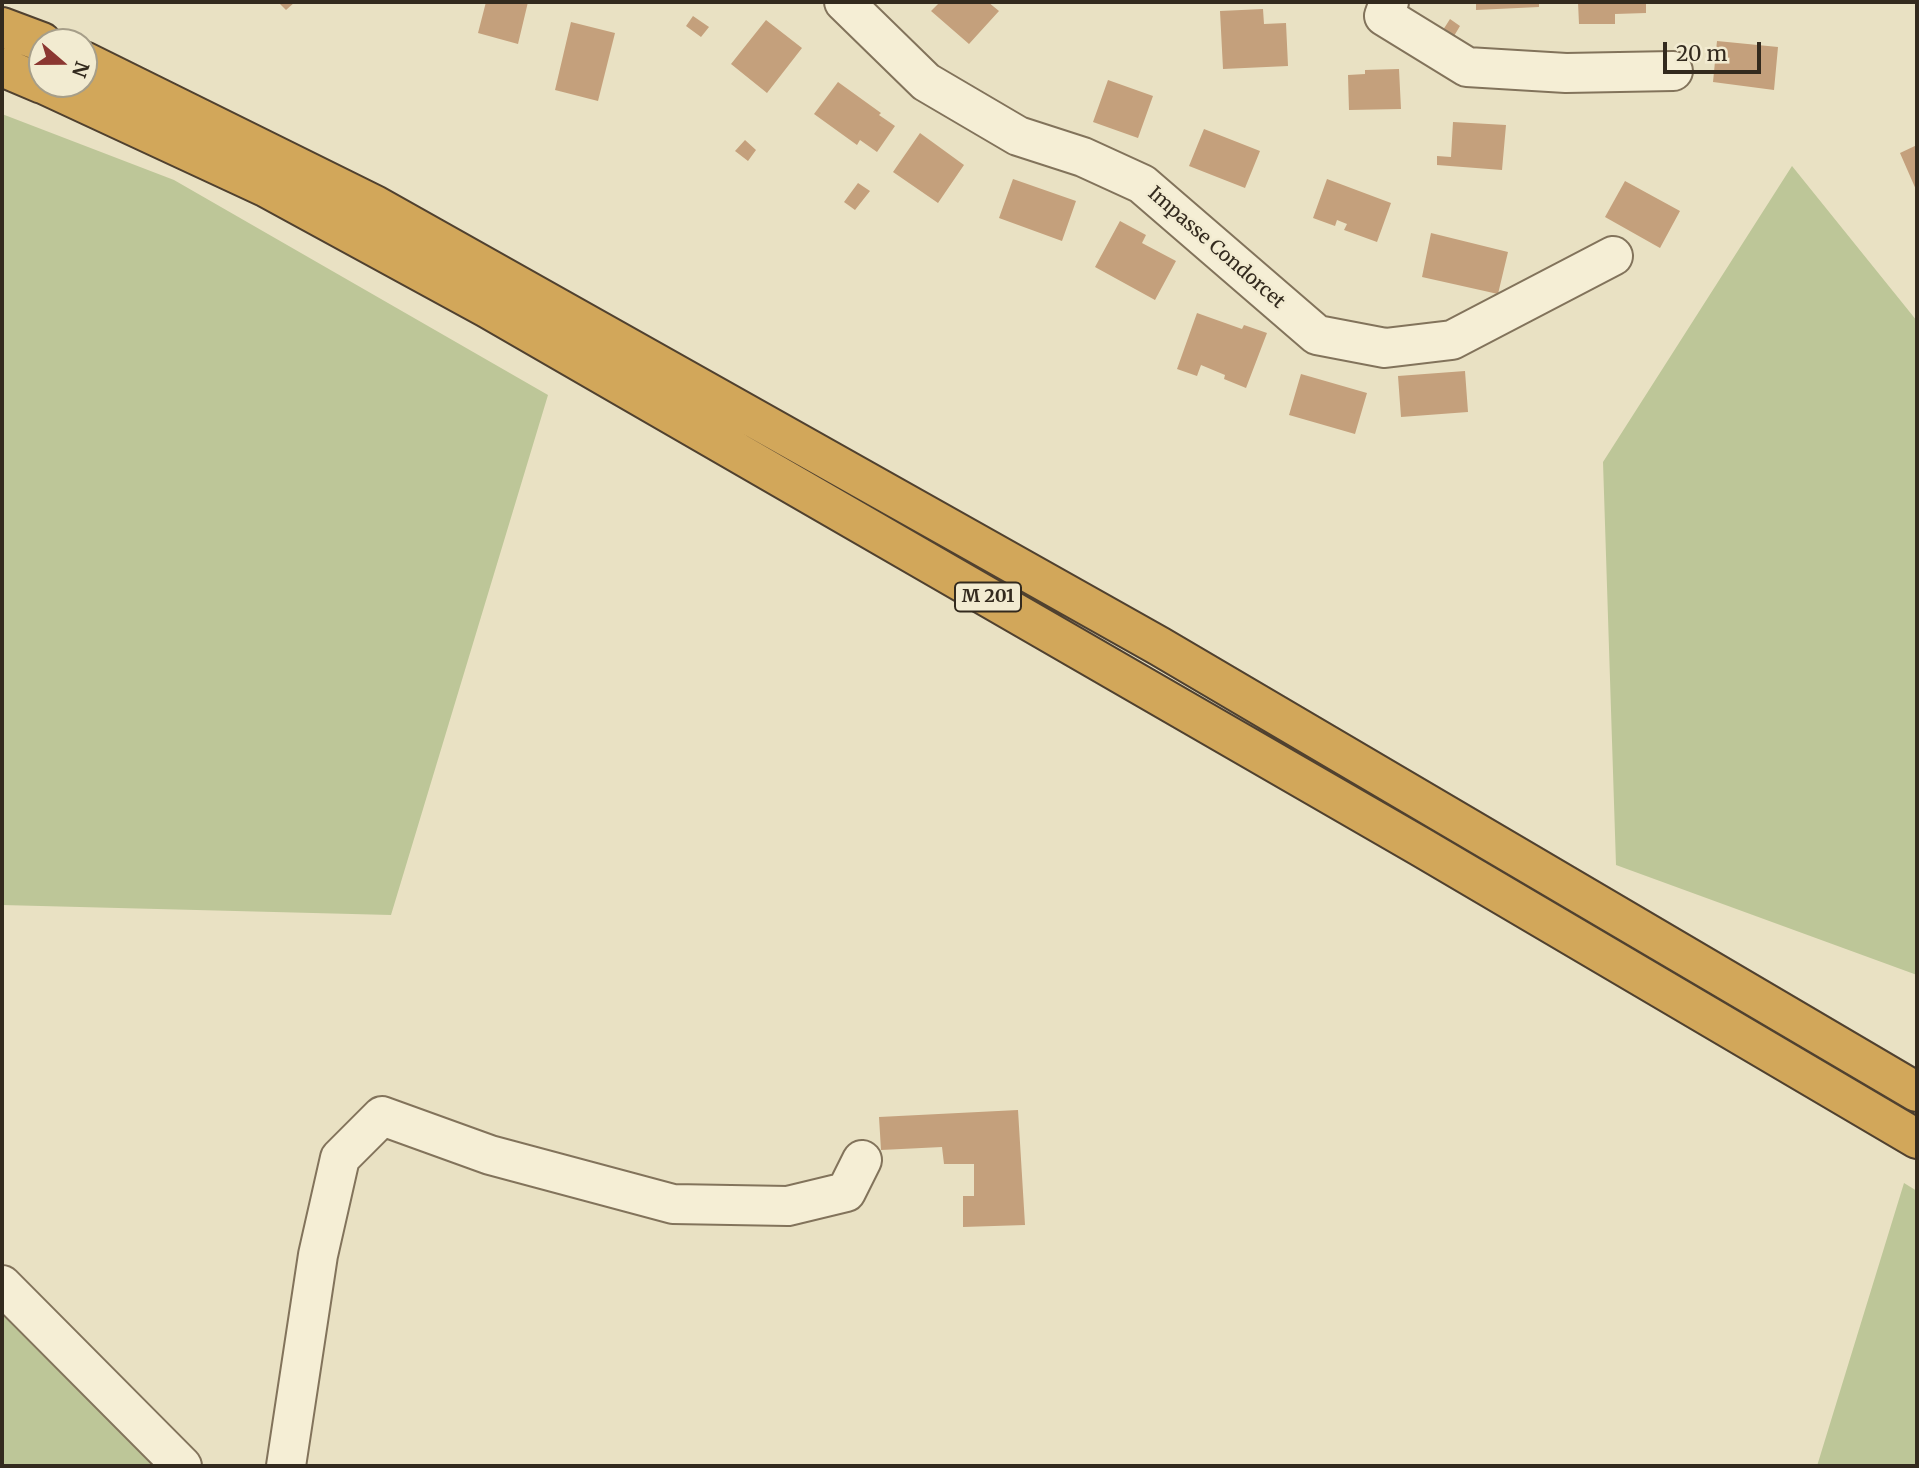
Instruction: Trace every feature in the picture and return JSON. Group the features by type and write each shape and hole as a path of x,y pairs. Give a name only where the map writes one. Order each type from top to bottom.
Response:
{"highway":[{"path":"2,27 28,37"},
{"name":"M 201","path":"2,67 28,78"},
{"name":"M 201","path":"98,68 387,211 1158,646 1917,1091"},
{"name":"M 201","path":"73,98 267,188 487,308 1421,847 1917,1139"}],"street":[{"name":"Impasse Condorcet","path":"844,2 926,82 1018,135 1083,157 1142,184 1317,335 1385,348 1452,340 1613,256"},
{"path":"1390,2 1384,16 1467,67 1566,73 1673,71"},
{"path":"286,1466 318,1255 340,1158 382,1116 490,1155 673,1204 788,1206 846,1192 862,1160"},
{"path":"2,1285 182,1466"}],"green space":[{"path":"2,114 174,180 548,395 391,915 2,905"},
{"path":"1792,166 1917,321 1917,975 1616,865 1603,462"},
{"path":"1904,1183 1917,1191 1917,1466 1817,1466"},
{"path":"2,1273 189,1466 2,1466"}],"building":[{"path":"278,2 295,2 286,10"},
{"path":"486,2 528,2 518,44 478,33"},
{"path":"940,2 988,2 999,11 969,44 931,11"},
{"path":"1476,2 1539,2 1539,7 1476,10"},
{"path":"1578,2 1646,2 1646,13 1615,14 1615,24 1579,24"},
{"path":"1263,9 1264,24 1286,23 1288,66 1223,69 1220,11"},
{"path":"693,16 709,27 701,37 686,26"},
{"path":"1450,19 1460,26 1454,36 1443,30"},
{"path":"766,20 802,48 767,93 731,64"},
{"path":"571,22 615,33 598,101 555,90"},
{"path":"1717,41 1778,47 1774,90 1713,82"},
{"path":"1399,69 1401,109 1349,110 1348,75 1365,74 1365,70"},
{"path":"1108,80 1153,96 1138,138 1093,122"},
{"path":"838,82 895,126 877,152 860,140 857,145 814,114"},
{"path":"1453,122 1506,125 1502,170 1437,165 1437,156 1451,157"},
{"path":"1204,129 1260,151 1245,188 1189,166"},
{"path":"920,133 964,165 938,203 893,172"},
{"path":"745,140 756,150 748,161 735,151"},
{"path":"1917,145 1917,192 1900,153"},
{"path":"1013,179 1076,201 1062,241 999,218"},
{"path":"1327,179 1391,203 1377,242 1344,230 1347,224 1337,220 1335,226 1313,218"},
{"path":"1625,181 1680,211 1660,248 1605,217"},
{"path":"858,183 870,191 855,210 844,202"},
{"path":"1120,221 1146,235 1142,243 1176,261 1155,300 1095,267"},
{"path":"1431,233 1508,252 1498,294 1422,277"},
{"path":"1197,313 1242,329 1244,325 1267,333 1246,388 1201,365 1197,376 1177,369"},
{"path":"1465,371 1468,412 1401,417 1398,376"},
{"path":"1301,374 1367,393 1355,434 1289,415"},
{"path":"1018,1110 1025,1225 963,1227 963,1196 974,1196 974,1164 944,1164 942,1147 881,1150 879,1117"}]}
